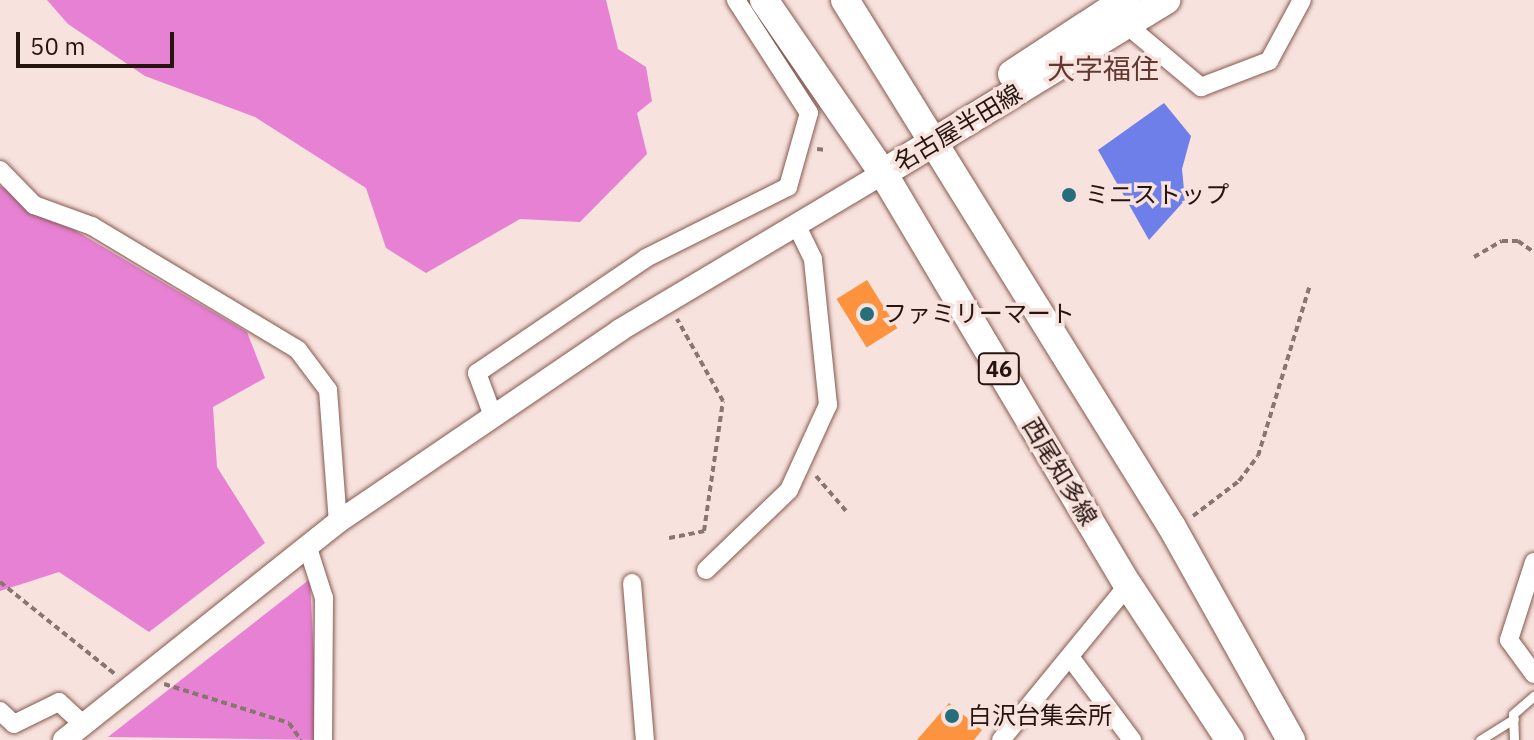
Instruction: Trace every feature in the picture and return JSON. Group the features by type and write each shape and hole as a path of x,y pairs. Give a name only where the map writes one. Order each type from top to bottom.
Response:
{"main road":[{"name":"西尾知多線","path":"764,0 883,173 1128,585 1230,740"},
{"path":"845,0 1172,527 1291,740"},
{"name":"名古屋半田線","path":"883,173 931,135 1126,13 1166,0"}],"street":[{"path":"493,416 477,373 646,258 788,187 809,113 736,0"},
{"path":"1126,13 1201,87 1269,61 1302,0"},
{"path":"0,170 34,205 92,226 298,350 328,390 338,522"},
{"path":"64,740 338,522 668,302 883,173"},
{"path":"706,570 789,490 831,389 813,259 797,226"},
{"path":"308,548 324,598 323,740"},
{"path":"1533,568 1509,640 1534,674"},
{"path":"632,583 645,740"},
{"path":"1001,740 1128,585"},
{"path":"1070,657 1132,740"},
{"path":"0,711 7,728 59,702 84,725"}],"lane":[{"path":"1480,740 1514,719 1534,696"},
{"path":"1514,719 1514,740"}],"path":[{"path":"1474,257 1502,241 1518,241 1534,252"},
{"path":"1172,527 1239,481 1258,456 1309,288"},
{"path":"668,302 723,401 704,531 669,538"},
{"path":"803,461 846,511"},
{"path":"0,582 17,603 98,656 128,690"},
{"path":"153,671 175,692 289,723 301,740"}],"shaded area":[{"path":"47,0 606,0 618,49 646,67 652,101 637,113 647,154 580,222 520,219 426,273 386,248 366,188 255,117 145,76 68,24"},
{"path":"0,186 247,332 265,378 213,407 217,467 265,543 149,632 59,572 0,591"},
{"path":"310,579 318,740 108,737"}],"water":[{"path":"1164,103 1191,136 1182,169 1185,200 1149,240 1098,150"}],"building":[{"name":"ファミリーマート","path":"867,280 897,328 867,347 836,299"},
{"name":"白沢台集会所","path":"949,703 982,730 974,740 917,740"}],"place":[{"name":"ミニストップ","path":"1069,195"},
{"name":"ファミリーマート","path":"867,314"},
{"name":"白沢台集会所","path":"952,716"}],"district":[{"name":"大字福住","path":"1103,69"}]}
